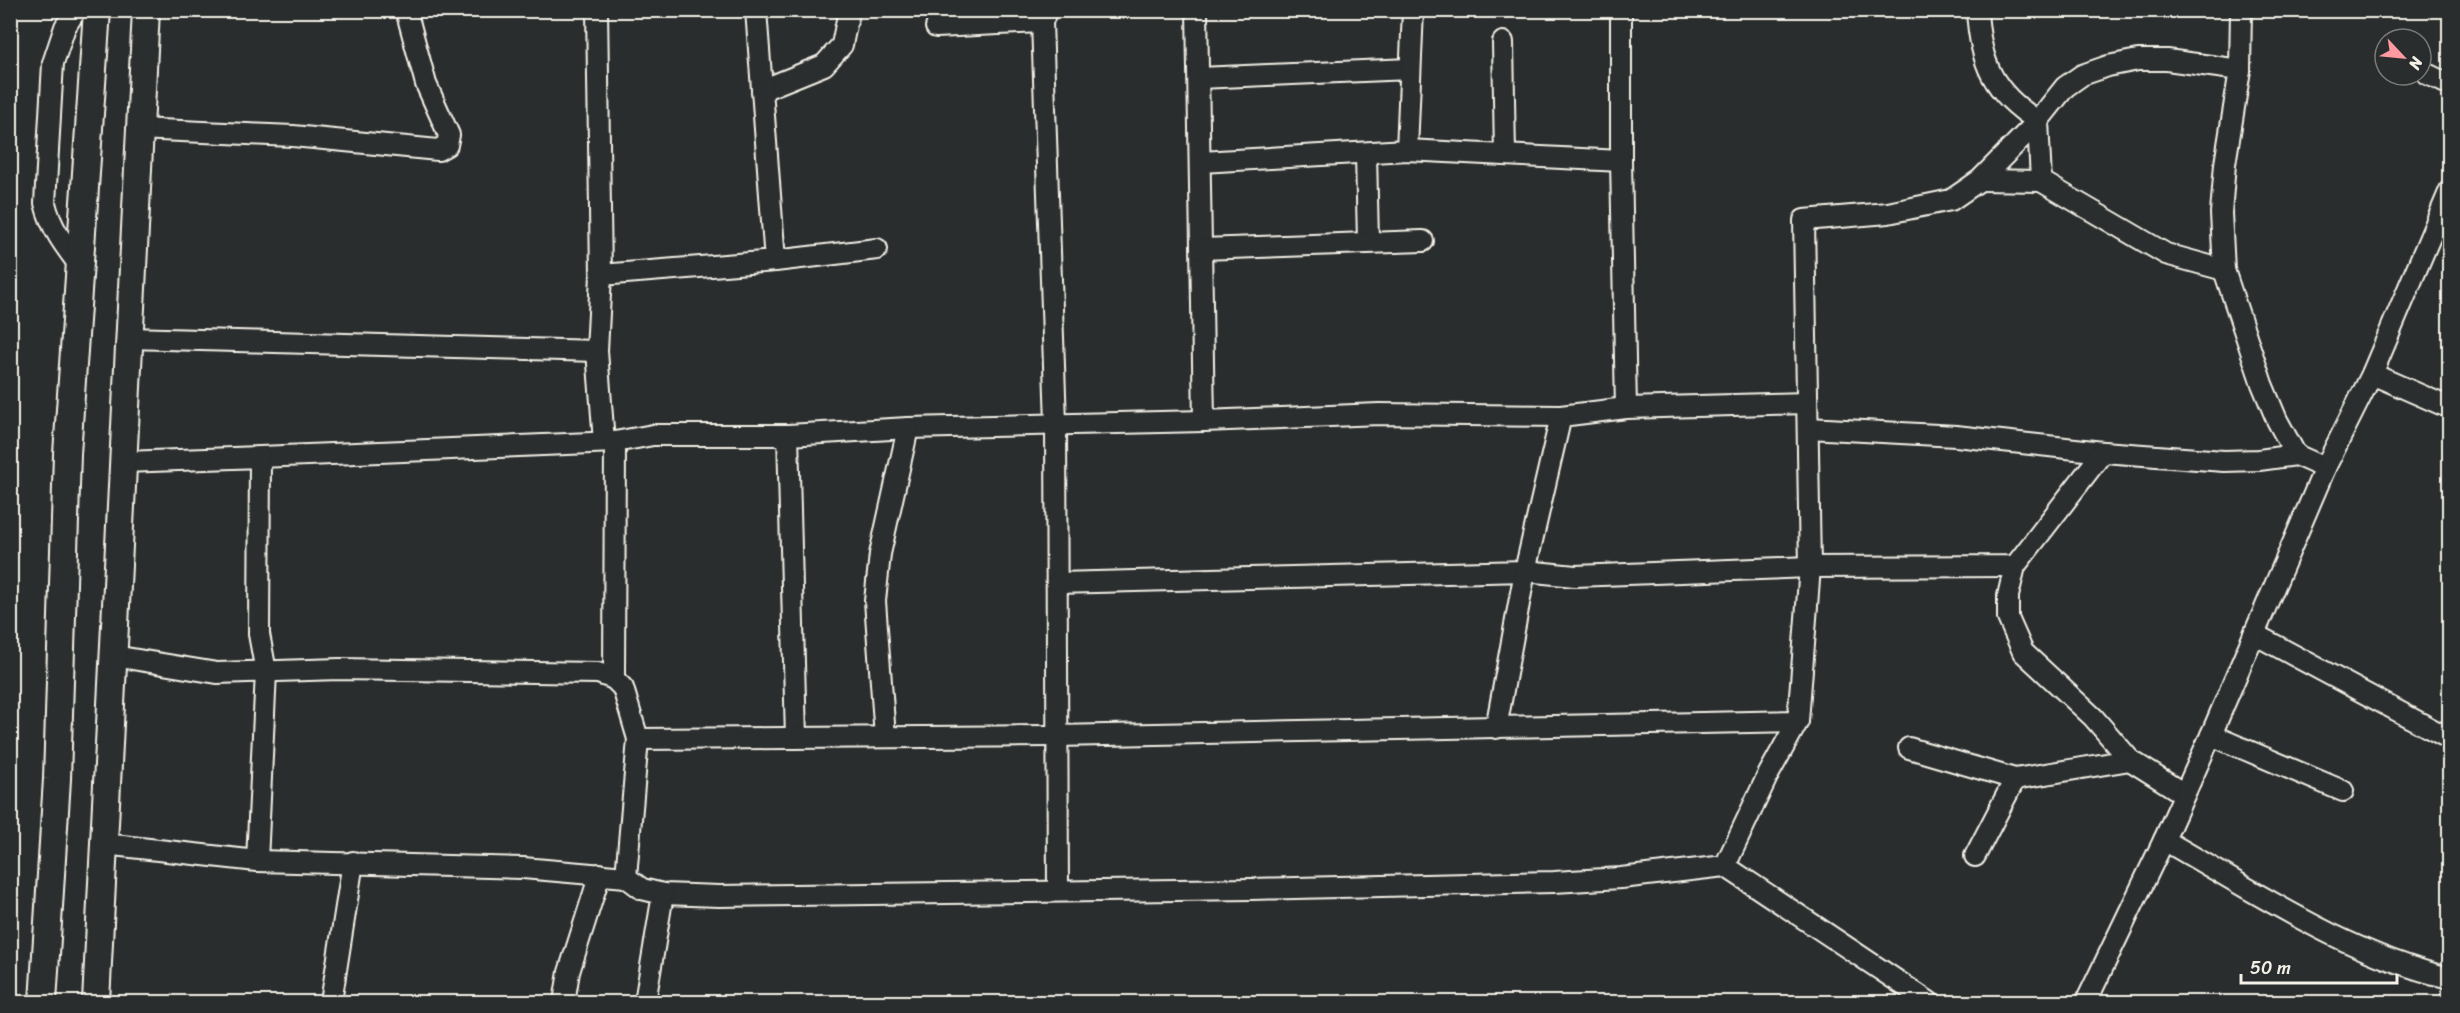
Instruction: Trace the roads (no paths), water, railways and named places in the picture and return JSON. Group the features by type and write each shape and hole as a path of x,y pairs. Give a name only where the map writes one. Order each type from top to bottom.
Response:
{"main road":[{"path":"43,1002 57,779 68,454 97,10"},
{"path":"96,1002 124,462 138,129 146,10"}],"street":[{"path":"76,10 65,27 53,63 45,203 49,221 80,266"},
{"path":"138,129 293,136 438,150 447,144 449,135 426,84 406,10"},
{"path":"597,10 601,275 597,351 609,442 614,679"},
{"path":"756,10 775,261"},
{"path":"762,90 824,65 842,45 849,10"},
{"path":"1197,10 1204,421"},
{"path":"1407,150 1413,10"},
{"path":"1621,10 1621,161 1626,408"},
{"path":"1977,10 1983,50 1991,76 2003,94 2017,108 2038,121"},
{"path":"2241,10 2240,70 2225,164 2223,194 2224,270 2262,384 2277,420 2296,455"},
{"path":"936,27 1045,16 1056,423 1058,890"},
{"path":"1503,42 1505,155"},
{"path":"1725,866 1767,777 1798,721 1810,567 1804,220 1888,213 1952,200 1980,180 2038,121 2065,87 2082,75 2108,66 2138,60 2167,60 2240,70"},
{"path":"1199,78 1410,69"},
{"path":"2433,77 2450,85"},
{"path":"2038,121 2041,181"},
{"path":"1201,162 1407,150 1621,161"},
{"path":"1366,154 1368,242"},
{"path":"1980,180 2041,181 2166,254 2224,270"},
{"path":"2086,1002 2164,840 2325,468 2372,374 2450,190"},
{"path":"1202,249 1423,241"},
{"path":"601,275 775,261 877,249"},
{"path":"129,338 597,351"},
{"path":"2372,374 2450,408"},
{"path":"124,462 609,442 653,435 788,435 909,428 1379,414 1561,416 1626,408 1807,403"},
{"path":"1496,728 1525,571 1561,416"},
{"path":"885,737 875,601 880,554 909,428"},
{"path":"1808,428 1956,436 2103,452 2224,460 2259,460 2296,455 2325,468"},
{"path":"788,435 796,738"},
{"path":"2103,452 2015,566 2008,596 2008,618 2023,652 2093,717 2130,760 2184,794"},
{"path":"257,861 266,672 259,634 260,457"},
{"path":"1057,583 1525,571 1575,576 1810,567 2015,566"},
{"path":"2254,634 2450,739"},
{"path":"114,656 217,673 339,669 598,673 614,679 623,688 638,739 626,877"},
{"path":"638,739 1056,736 1798,721"},
{"path":"2211,735 2343,791"},
{"path":"1909,748 2015,779 2130,760"},
{"path":"1975,856 2015,779"},
{"path":"2164,840 2342,941 2411,969 2450,978"},
{"path":"104,844 257,861 523,868 600,874 626,877 642,889 663,894 719,896 1251,889 1554,882 1621,878 1725,866 1929,1002"},
{"path":"331,1002 353,862"},
{"path":"564,1002 568,972 600,874"},
{"path":"645,1002 663,894"}]}
